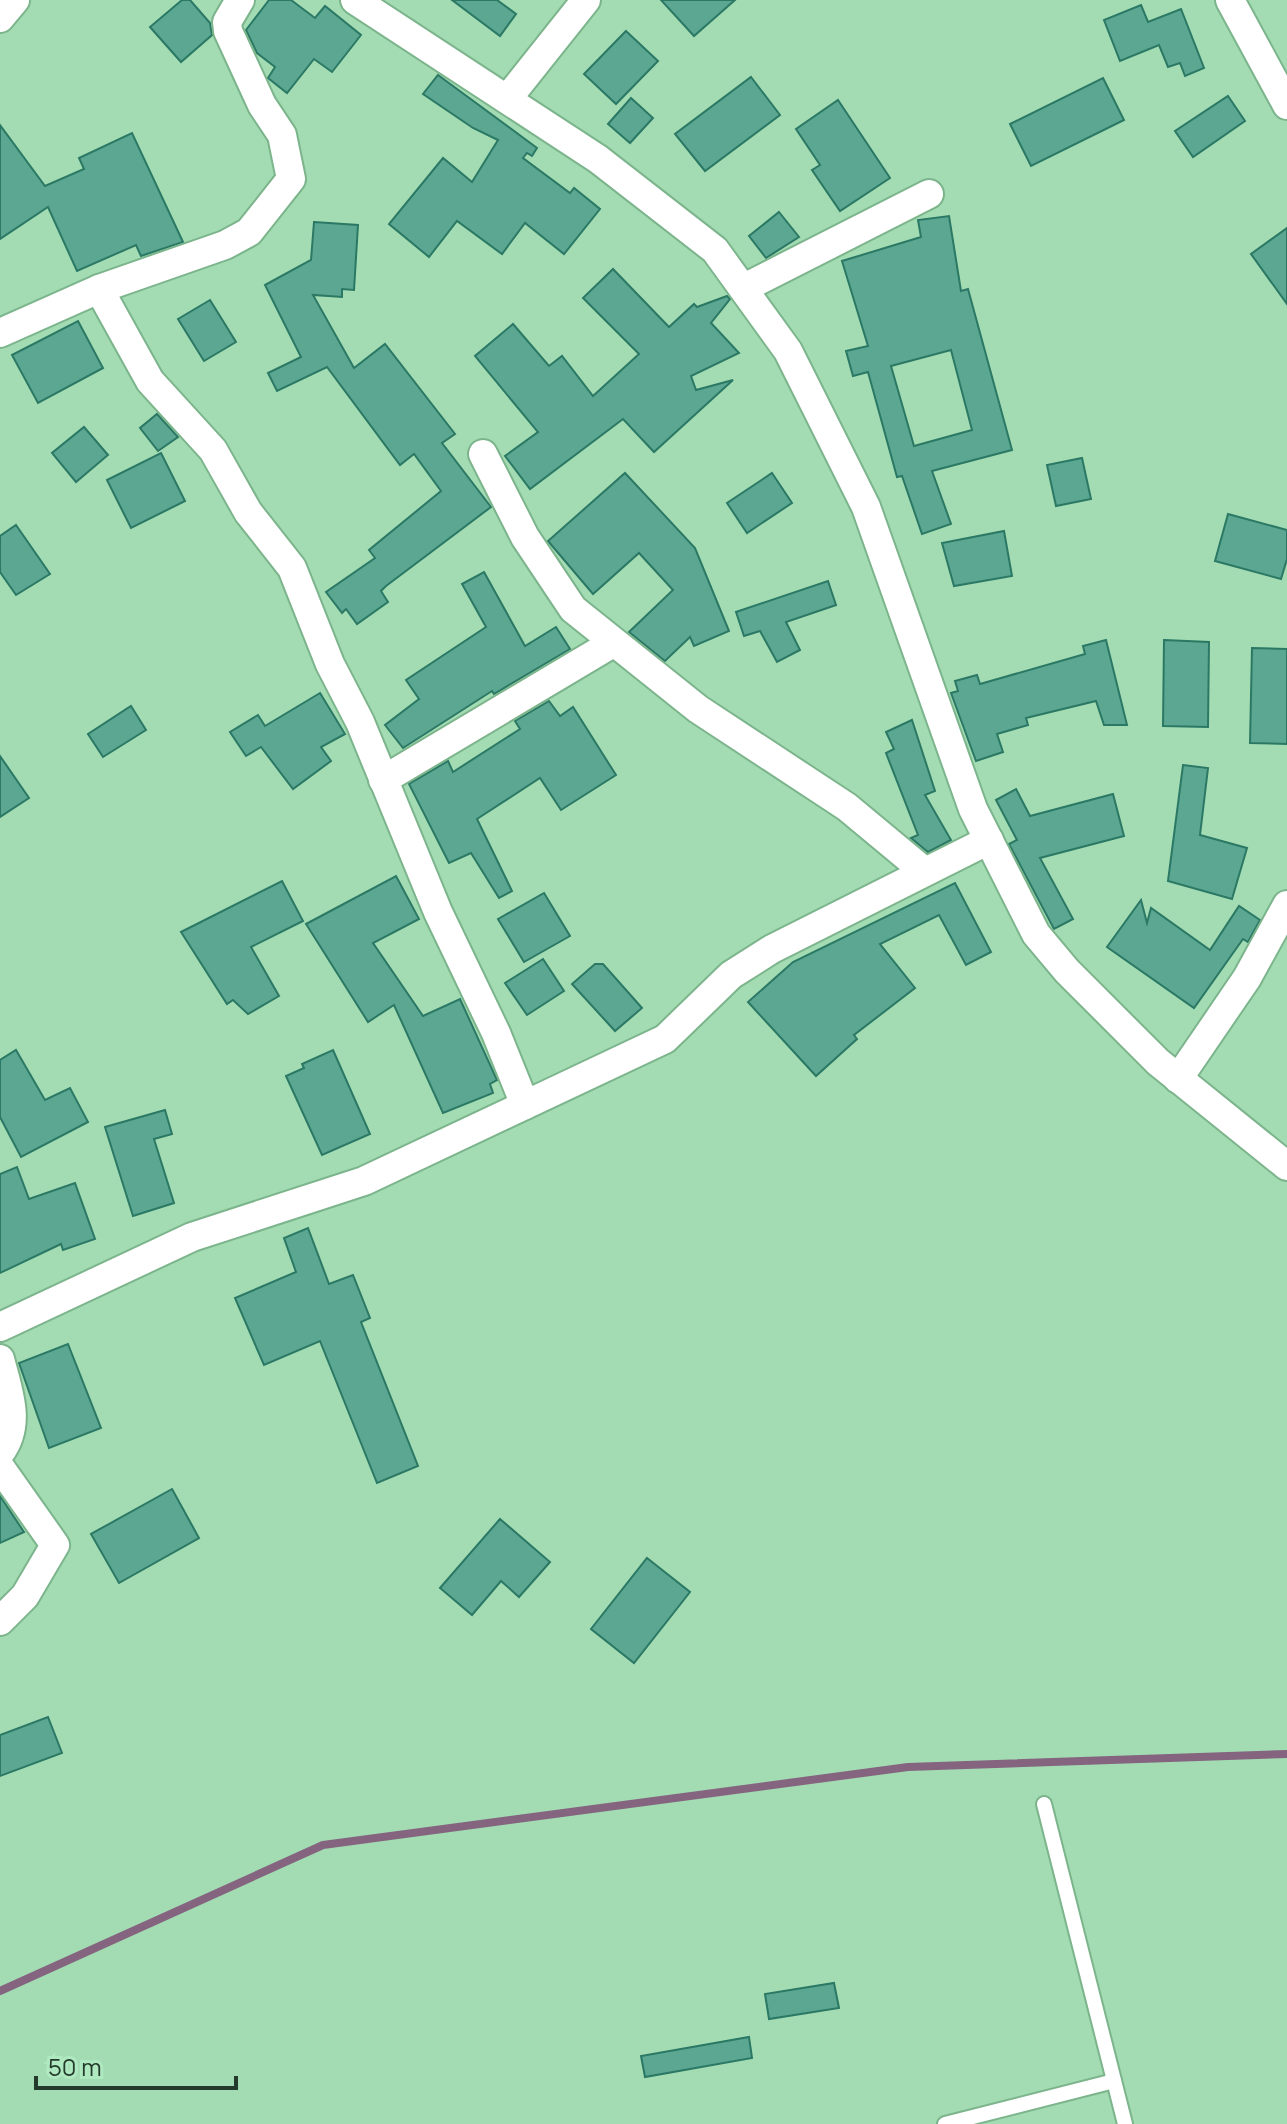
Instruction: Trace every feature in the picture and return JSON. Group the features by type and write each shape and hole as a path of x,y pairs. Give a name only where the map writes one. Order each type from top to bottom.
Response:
{"street":[{"path":"0,18 15,0"},
{"path":"0,333 99,289 225,245 249,232 291,179 282,135 262,105 228,31 227,22 240,0"},
{"path":"355,0 598,159 715,250 788,351 866,507 973,809 1036,934 1077,982 1178,1079 1287,1166"},
{"path":"508,98 586,0"},
{"path":"1230,0 1287,105"},
{"path":"744,288 929,194"},
{"path":"99,289 150,381 213,450 248,512 292,568 330,664 525,1105"},
{"path":"483,454 525,537 573,609 698,709 847,807 924,871"},
{"path":"383,780 613,643"},
{"path":"0,1327 192,1237 364,1181 665,1039 731,975 772,949 989,840"},
{"path":"1178,1079 1247,978 1287,905"},
{"path":"0,1359 13,1420 9,1441 0,1453"},
{"path":"0,1467 55,1545 25,1596 0,1621"}],"lane":[{"path":"1044,1804 1125,2124"},
{"path":"945,2124 1114,2081"}],"building":[{"path":"182,0 190,0 210,23 212,35 181,62 150,27"},
{"path":"269,0 291,0 315,18 325,6 361,35 332,72 314,59 287,93 268,78 275,67 257,53 246,30"},
{"path":"452,0 497,0 516,14 500,36"},
{"path":"661,0 735,0 694,36"},
{"path":"1141,5 1148,22 1181,9 1204,68 1185,76 1180,63 1168,67 1159,45 1120,61 1104,20"},
{"path":"626,31 658,61 616,104 584,74"},
{"path":"438,75 537,148 532,156 527,153 523,158 570,193 574,188 600,209 564,254 525,223 502,254 457,221 429,257 389,224 443,158 472,182 498,140 473,128 423,94"},
{"path":"751,77 780,115 705,171 675,134"},
{"path":"1103,78 1124,120 1031,166 1010,124"},
{"path":"1228,96 1245,121 1193,157 1175,131"},
{"path":"631,98 653,118 630,143 608,124"},
{"path":"838,100 890,178 840,211 812,170 820,165 796,129"},
{"path":"0,125 45,186 84,169 79,158 132,133 183,242 141,256 136,245 77,271 48,207 0,239"},
{"path":"779,212 799,237 766,258 749,236"},
{"path":"949,216 961,291 968,289 1012,450 932,471 951,524 922,534 902,476 897,477 868,372 853,376 846,351 868,346 842,261 921,237 918,220","holes":["951,350 972,430 914,446 891,366"]},
{"path":"314,222 358,225 354,290 342,289 342,297 313,295 354,368 385,344 455,434 442,443 491,507 386,586 381,591 388,602 357,624 346,609 342,613 326,592 375,558 369,550 441,491 414,454 400,465 327,367 277,391 268,373 301,357 265,285 311,260"},
{"path":"1287,228 1287,304 1251,254"},
{"path":"613,269 669,327 694,304 697,307 727,296 730,299 711,323 739,353 691,376 696,390 733,380 654,452 623,419 530,489 505,456 538,432 475,356 513,324 549,366 562,356 593,396 639,354 583,298"},
{"path":"210,300 236,342 204,361 178,319"},
{"path":"78,321 103,368 38,403 12,355"},
{"path":"157,414 178,437 158,451 140,428"},
{"path":"84,427 108,455 76,482 52,453"},
{"path":"161,453 185,501 131,528 107,480"},
{"path":"1082,458 1091,499 1056,506 1047,465"},
{"path":"625,473 695,548 729,631 694,646 690,637 665,661 629,632 673,590 639,553 593,594 548,541"},
{"path":"772,473 792,503 747,533 727,503"},
{"path":"1228,514 1287,530 1287,559 1281,579 1215,561"},
{"path":"16,525 50,574 16,595 0,572 0,536"},
{"path":"1004,531 1012,576 954,586 942,543"},
{"path":"484,572 525,646 556,627 570,649 494,694 492,691 403,748 385,725 419,699 406,680 486,627 462,584"},
{"path":"828,581 836,605 786,622 800,650 777,662 760,631 744,636 736,612"},
{"path":"1106,640 1127,725 1104,725 1096,701 1026,718 1028,725 997,734 1003,752 976,761 951,693 958,691 955,681 977,675 980,684 1085,654 1083,646"},
{"path":"1164,640 1209,642 1208,727 1163,726"},
{"path":"1252,648 1287,649 1287,744 1250,743"},
{"path":"320,693 345,734 321,747 331,761 293,789 261,747 246,756 230,732 258,715 265,726"},
{"path":"549,701 560,716 573,707 616,775 561,810 540,778 477,819 512,891 499,898 471,853 449,863 409,784 448,761 453,772 520,729 515,721"},
{"path":"131,706 146,730 103,757 88,734"},
{"path":"912,720 935,791 925,795 951,840 928,852 911,838 918,835 886,753 894,749 886,732"},
{"path":"0,756 29,798 0,817"},
{"path":"1183,765 1208,768 1200,835 1247,848 1232,899 1168,881"},
{"path":"1016,789 1030,816 1113,794 1124,836 1040,858 1073,919 1054,929 1009,844 1017,840 996,800"},
{"path":"396,876 419,919 373,943 423,1016 460,999 497,1080 490,1084 493,1093 443,1113 394,1005 368,1022 306,924"},
{"path":"282,881 303,921 251,947 279,996 248,1014 233,1000 227,1004 181,932"},
{"path":"955,883 991,952 966,965 939,915 880,944 915,988 854,1035 857,1039 816,1076 748,1002 793,962"},
{"path":"544,893 570,936 524,962 498,919"},
{"path":"1141,900 1147,923 1151,908 1210,950 1239,906 1260,920 1248,942 1243,939 1194,1008 1107,947"},
{"path":"543,959 564,991 527,1015 505,983"},
{"path":"595,964 603,964 642,1008 615,1031 572,984"},
{"path":"16,1050 45,1100 70,1088 88,1122 21,1157 0,1117 0,1060"},
{"path":"333,1050 370,1134 322,1155 286,1076 304,1068 302,1064"},
{"path":"165,1110 172,1134 154,1139 174,1203 133,1216 105,1127"},
{"path":"17,1167 29,1199 75,1183 95,1239 63,1250 61,1244 0,1273 0,1174"},
{"path":"308,1228 329,1284 353,1275 370,1318 361,1322 418,1466 377,1483 320,1341 264,1365 235,1298 296,1272 284,1238"},
{"path":"68,1344 101,1428 49,1448 19,1363"},
{"path":"172,1489 199,1538 119,1583 91,1534"},
{"path":"0,1496 24,1532 0,1543"},
{"path":"500,1519 550,1562 519,1597 501,1581 472,1615 440,1588"},
{"path":"647,1558 690,1592 634,1663 591,1629"},
{"path":"48,1717 62,1753 0,1776 0,1735"},
{"path":"834,1983 839,2008 769,2019 765,1994"},
{"path":"749,2037 752,2058 645,2077 641,2056"}],"waterway":[{"path":"0,1991 323,1845 908,1767 1287,1754"}]}
